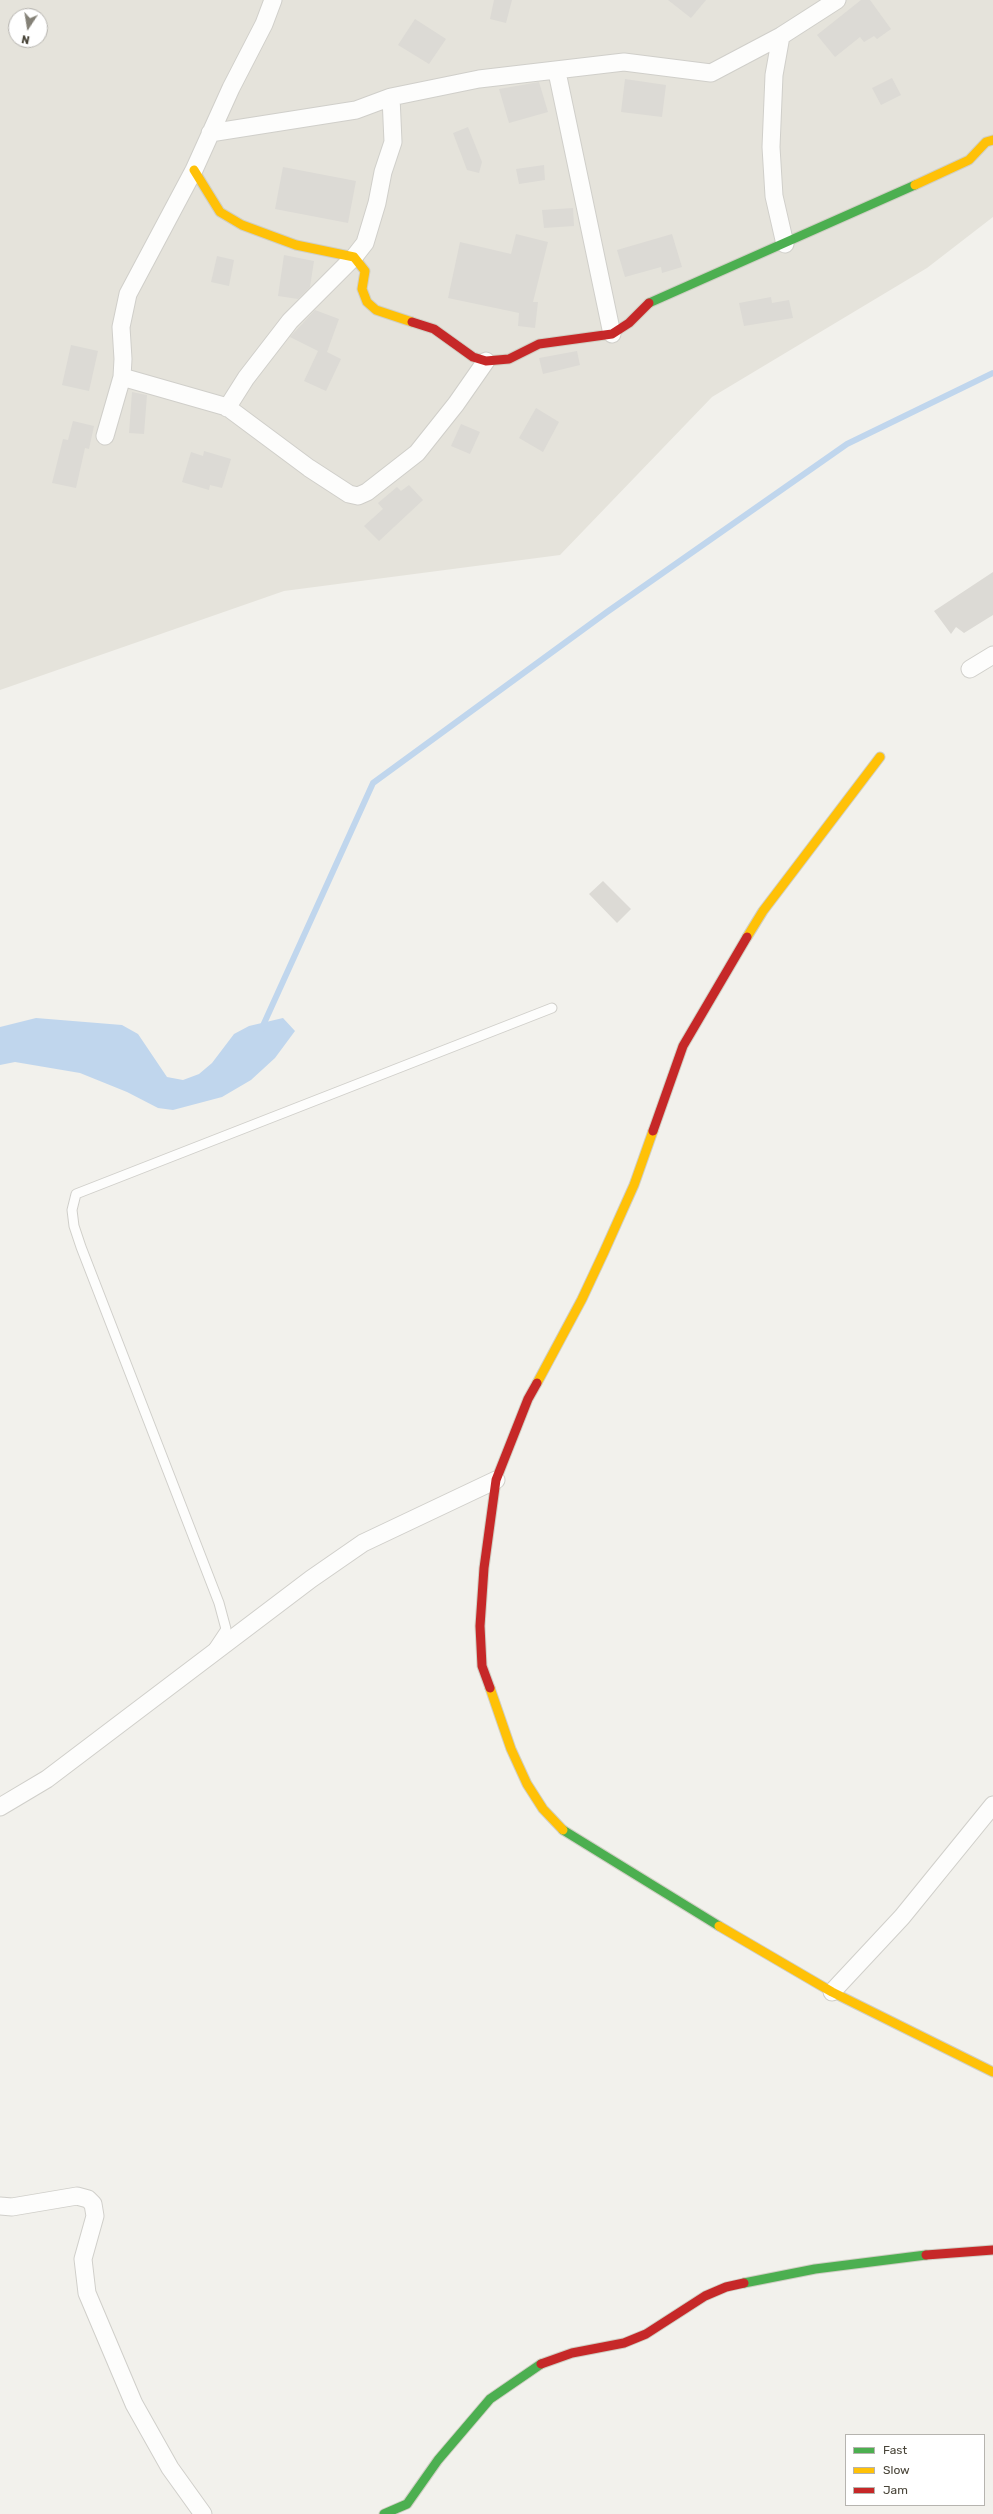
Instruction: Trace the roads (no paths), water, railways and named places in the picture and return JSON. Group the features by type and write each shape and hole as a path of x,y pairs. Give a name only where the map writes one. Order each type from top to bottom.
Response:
{"street":[{"path":"105,436 122,377 123,359 121,327 128,294 194,170 210,133 264,24 273,0"},
{"path":"210,133 356,110 391,97 479,79 557,72 624,62 711,73 781,36 837,0"},
{"path":"781,36 774,75 771,147 774,196 785,244"},
{"path":"557,72 612,334"},
{"path":"227,408 246,378 290,321 354,257 365,243 377,203 383,172 391,154 394,131 391,97"},
{"path":"194,170 212,202 220,212 242,225 296,245 354,257 365,271 362,289 367,302 376,310 434,329 473,357 486,361 509,359 539,344 612,334 629,323 648,303 785,244 969,160 986,142 993,140"},
{"path":"122,377 218,403 349,494 358,496 368,492 417,453 456,404 486,361"},
{"path":"970,669 993,655"},
{"path":"880,757 763,911 724,974 683,1046 634,1185 582,1299 528,1399 496,1480 484,1568 480,1626 482,1666 509,1742 527,1784 543,1809 562,1829 669,1897 832,1992 993,2072"},
{"path":"0,1807 47,1779 311,1579 363,1543 496,1480"},
{"path":"832,1992 902,1917 993,1805"},
{"path":"0,2206 12,2207 77,2196 88,2199 92,2204 95,2216 83,2259 87,2293 134,2404 170,2468 204,2514"},
{"path":"384,2514 407,2504 438,2460 490,2399 542,2363 572,2353 624,2344 646,2334 705,2296 726,2287 815,2269 958,2251 993,2250"}],"lane":[{"path":"207,1658 226,1629 219,1603 81,1247 74,1226 72,1210 76,1194 552,1008"}],"water":[{"path":"36,1018 122,1025 138,1034 167,1077 183,1080 199,1074 212,1063 234,1034 249,1026 283,1018 295,1031 275,1058 251,1080 222,1097 173,1110 158,1108 127,1092 80,1073 15,1062 0,1065 0,1027"}],"waterway":[{"path":"261,1030 373,783 607,612 847,444 993,373"}]}
